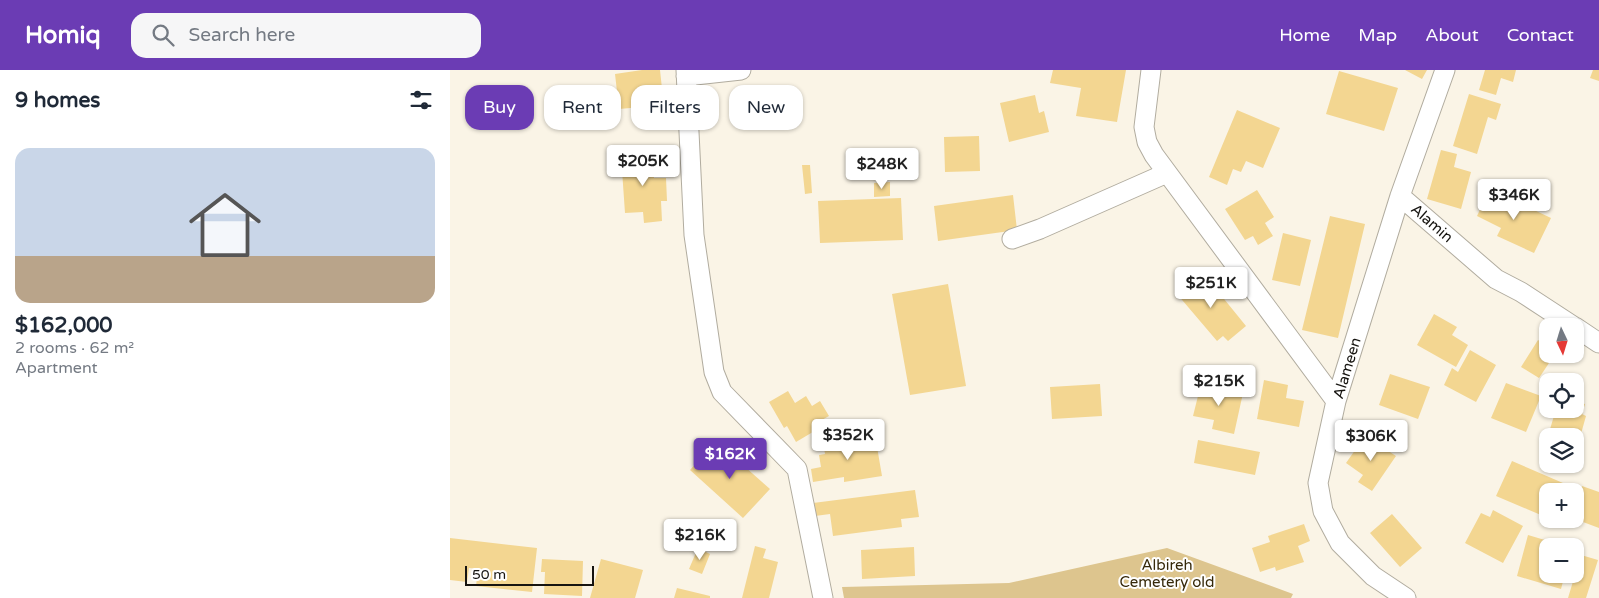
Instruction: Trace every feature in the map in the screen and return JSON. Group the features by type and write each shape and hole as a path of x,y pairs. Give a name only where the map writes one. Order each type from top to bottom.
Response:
{"street":[{"path":"741,70 686,73 694,235 714,372 722,392 797,469 823,598"},
{"path":"1151,70 1144,127 1151,149 1336,401"},
{"name":"Alamin","path":"1445,70 1400,196 1496,279 1521,292 1560,318"},
{"path":"1012,239 1040,229 1167,173"},
{"name":"Alameen","path":"1400,196 1336,401 1318,483 1323,512 1340,543 1373,576 1406,598"},
{"name":"Alamin","path":"1584,333 1599,343"}],"green space":[{"name":"Albireh Cemetery old","path":"1167,548 1293,594 1291,598 844,598 842,587 1009,583"}],"building":[{"path":"642,70 660,70 662,85 631,85 631,108 621,109 621,85 616,85 615,74"},
{"path":"1053,70 1126,70 1117,122 1076,116 1081,88 1050,83"},
{"path":"1405,70 1427,70 1422,79"},
{"path":"1485,70 1516,70 1513,82 1501,78 1496,95 1479,90"},
{"path":"1593,70 1599,70 1599,81 1590,78"},
{"path":"1339,71 1398,88 1384,131 1326,114"},
{"path":"1469,94 1501,104 1496,120 1488,117 1477,154 1453,146"},
{"path":"1035,95 1039,113 1044,111 1049,132 1009,142 1000,103"},
{"path":"1237,110 1280,128 1263,168 1246,161 1241,172 1233,169 1227,185 1209,177"},
{"path":"979,136 980,171 945,172 944,137"},
{"path":"1441,150 1457,154 1454,167 1471,172 1461,209 1427,199"},
{"path":"653,154 654,178 666,178 667,201 661,201 662,221 644,223 643,212 625,213 621,156"},
{"path":"802,165 810,165 812,193 805,194"},
{"path":"890,182 890,196 874,197 874,183"},
{"path":"1490,189 1551,218 1534,253 1497,236 1501,228 1477,216"},
{"path":"1257,190 1274,217 1265,223 1273,236 1258,245 1253,236 1245,240 1225,209"},
{"path":"1013,195 1017,230 938,241 934,206"},
{"path":"901,198 903,240 820,243 818,201"},
{"path":"1330,216 1365,224 1338,338 1302,330"},
{"path":"1283,233 1311,240 1300,286 1272,280"},
{"path":"1203,273 1246,326 1228,341 1223,336 1217,341 1177,294"},
{"path":"948,284 966,386 910,395 892,294"},
{"path":"1434,314 1457,327 1452,335 1468,345 1456,367 1417,345"},
{"path":"1539,341 1539,363 1549,363 1542,373 1539,373 1539,378 1521,367"},
{"path":"1470,350 1496,365 1476,402 1444,385 1452,368 1458,372"},
{"path":"1390,374 1430,387 1418,419 1379,405"},
{"path":"1264,380 1288,385 1286,398 1304,401 1299,427 1257,419"},
{"path":"1506,383 1539,395 1539,401 1526,432 1491,418"},
{"path":"1100,384 1102,416 1052,419 1050,387"},
{"path":"1201,384 1243,393 1234,434 1212,429 1214,420 1193,416"},
{"path":"788,391 795,403 806,396 812,406 820,401 829,416 820,421 823,426 796,442 787,426 784,428 769,402"},
{"path":"1584,415 1586,416 1583,428 1550,428 1553,418 1584,418"},
{"path":"850,436 852,445 876,441 882,476 844,482 844,477 813,482 811,469 821,467 819,455 825,454 823,441"},
{"path":"1365,436 1396,456 1372,491 1358,482 1363,475 1346,463"},
{"path":"1198,440 1260,452 1255,475 1194,463"},
{"path":"716,441 770,489 743,518 690,470"},
{"path":"1512,461 1563,483 1539,483 1539,514 1496,496"},
{"path":"1584,487 1599,492 1599,528 1584,522"},
{"path":"915,490 919,517 901,519 902,527 833,536 830,514 815,516 813,503"},
{"path":"1493,510 1523,526 1503,563 1465,543 1481,513 1490,517"},
{"path":"1392,514 1422,548 1400,567 1370,533"},
{"path":"1304,524 1310,541 1298,546 1304,562 1276,571 1275,567 1260,572 1252,548 1270,542 1268,536"},
{"path":"1528,535 1539,538 1539,582 1517,576"},
{"path":"450,538 537,548 532,592 476,586 478,569 469,568 467,582 450,580"},
{"path":"755,546 766,549 763,558 778,562 769,598 742,598"},
{"path":"914,547 915,576 862,579 861,550"},
{"path":"698,548 710,554 702,574 689,569"},
{"path":"1584,556 1598,560 1586,598 1568,598 1573,583 1584,583"},
{"path":"542,559 583,561 582,596 544,594 545,572 541,572"},
{"path":"601,559 643,570 635,598 590,598"},
{"path":"1541,583 1563,583 1561,589"},
{"path":"677,588 710,596 710,598 674,598"}]}
